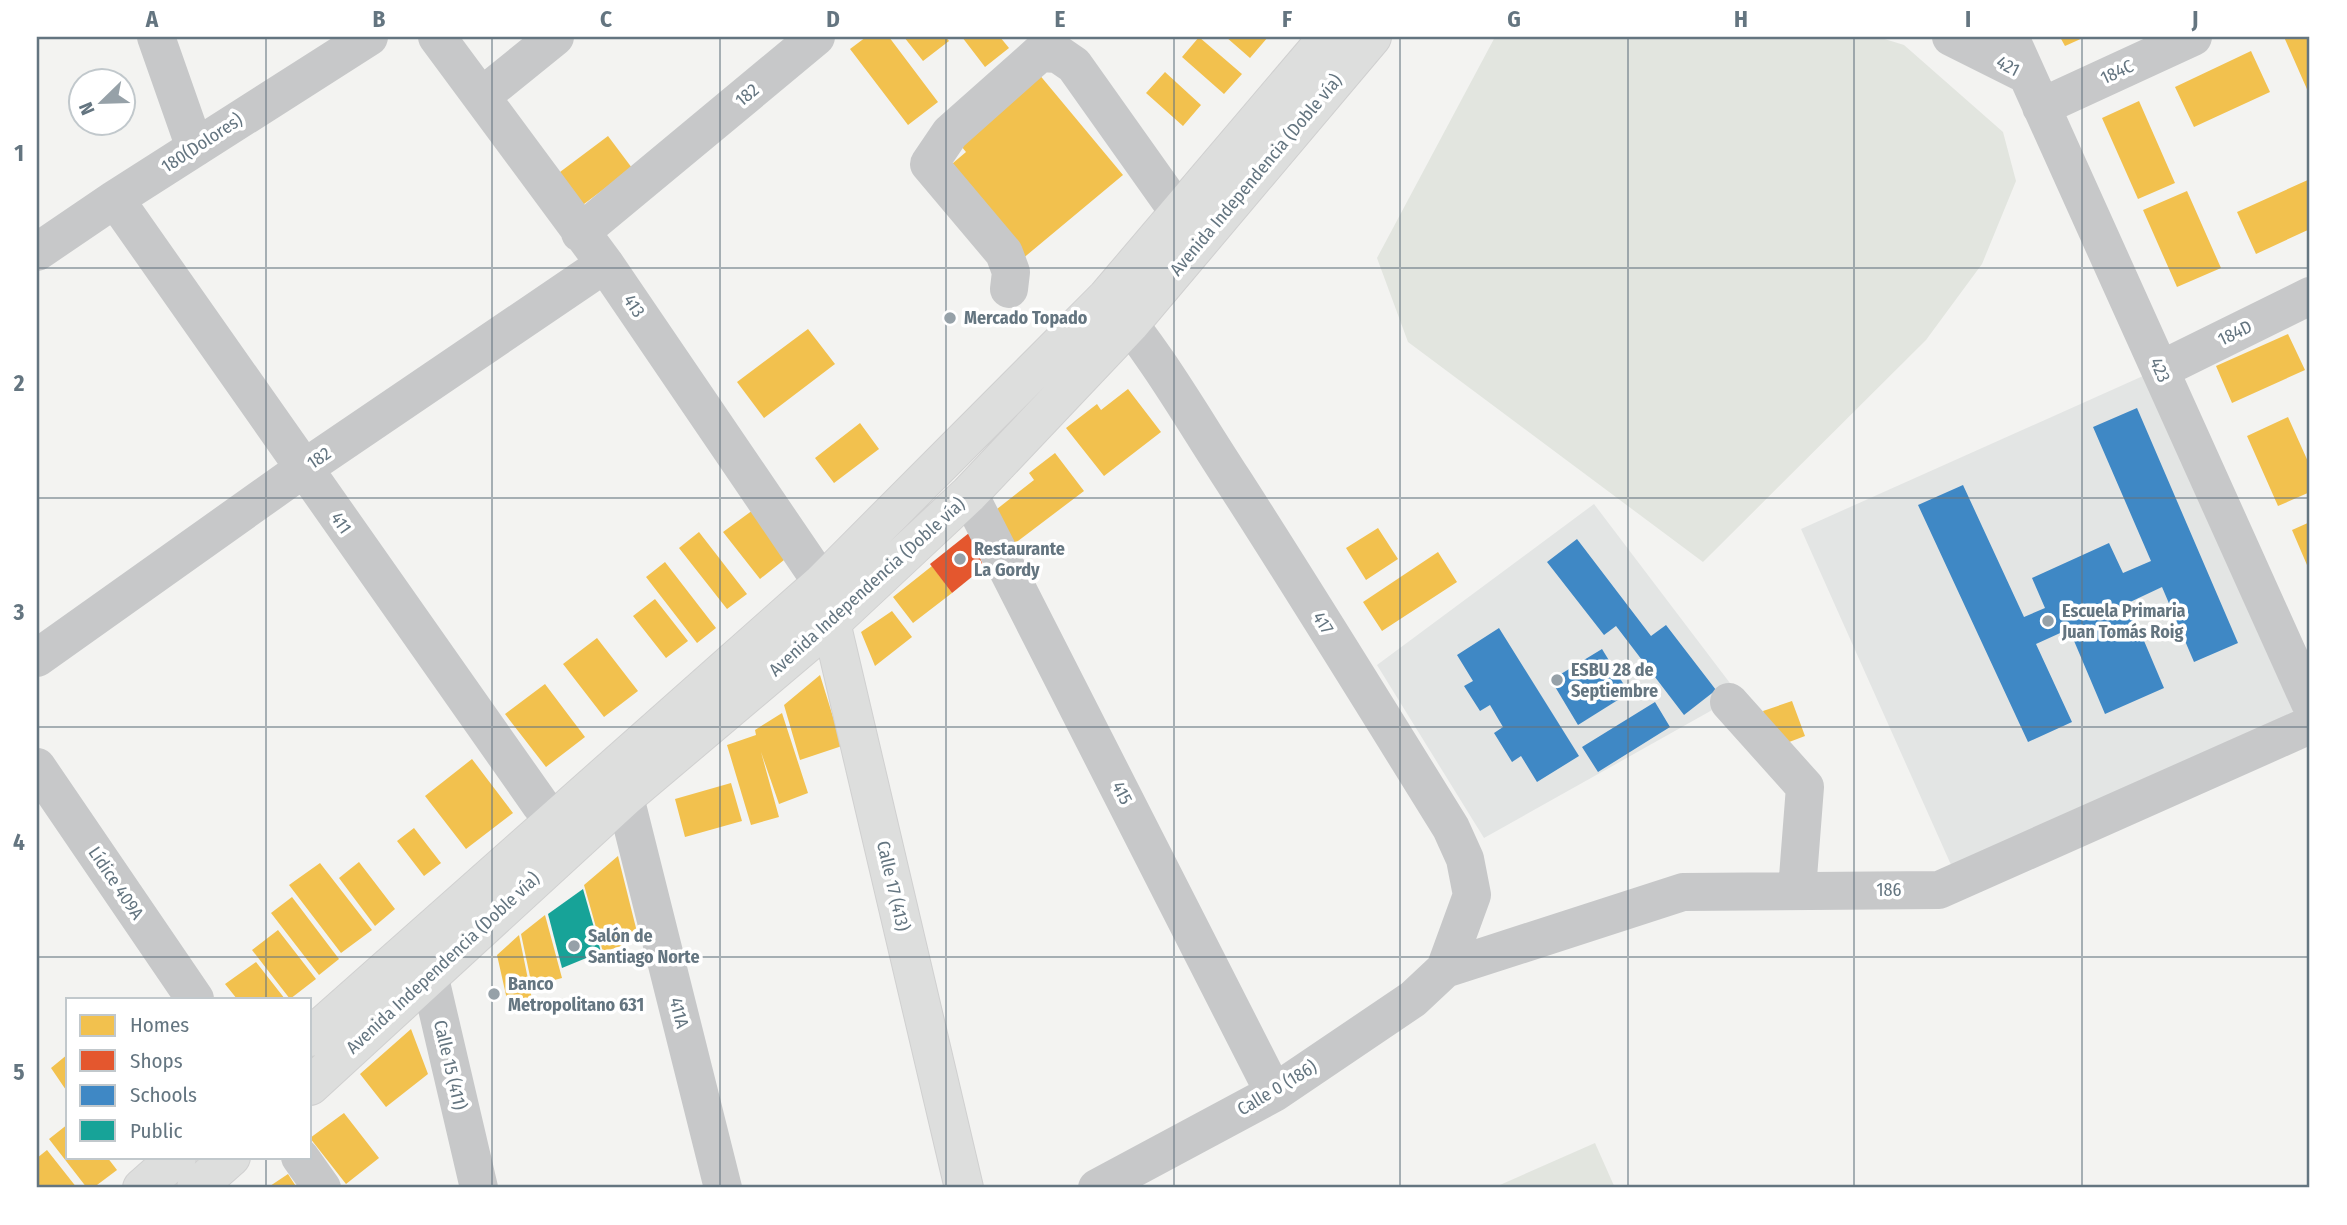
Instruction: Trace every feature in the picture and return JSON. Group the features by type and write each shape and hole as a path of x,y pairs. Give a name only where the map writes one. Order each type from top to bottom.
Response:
{"main road":[{"name":"Avenida Independencia (Doble vía)","path":"562,832 625,797 831,623 969,494 1119,311 1179,213 1346,42"},
{"name":"Avenida Independencia (Doble vía)","path":"312,1084 419,962 562,832 822,583 1119,311 1304,121 1346,42"},
{"name":"Calle 17 (413)","path":"822,583 964,1188"},
{"name":"Avenida Independencia (Doble vía)","path":"312,1036 419,962"},
{"path":"142,1188 176,1158"},
{"path":"195,1188 230,1158"}],"street":[{"path":"156,37 195,148"},
{"name":"180(Dolores)","path":"37,253 369,37"},
{"name":"413","path":"437,37 605,264 822,583"},
{"path":"482,96 555,37"},
{"name":"182","path":"580,233 816,37"},
{"name":"421","path":"1951,37 2034,91"},
{"name":"423","path":"2010,37 2310,702"},
{"name":"184C","path":"2034,91 2193,37"},
{"path":"1009,289 1011,272 1004,253 929,164 950,133 1040,53 1058,54 1074,65 1179,213"},
{"name":"411","path":"115,200 562,832"},
{"name":"182","path":"37,658 303,469 605,264"},
{"name":"184D","path":"2160,370 2310,296"},
{"name":"417","path":"1119,311 1285,561 1451,828 1465,859 1472,895 1445,970"},
{"name":"415","path":"969,494 1274,1093"},
{"path":"1729,702 1805,787 1797,890"},
{"name":"186","path":"1445,970 1683,892 1939,890 2310,725"},
{"name":"Lídice 409A","path":"37,767 194,998"},
{"name":"411A","path":"625,797 723,1188"},
{"name":"Calle 15 (411)","path":"419,962 479,1188"},
{"name":"Calle 0 (186)","path":"1097,1188 1274,1093 1413,999 1445,970"},
{"path":"301,1158 322,1188"}],"shaded area":[{"path":"1495,37 1878,37 1904,45 2003,132 2016,181 1982,264 1926,340 1703,562 1408,342 1377,258"},
{"name":"Escuela Primaria Juan Tomás Roig","path":"2143,376 2294,713 1952,867 1801,529"},
{"name":"ESBU 28 de Septiembre","path":"1594,504 1739,695 1484,838 1377,665"},
{"path":"1595,1143 1615,1188 1493,1188"}],"building: Homes":[{"path":"866,37 889,37 938,102 908,125 850,49"},
{"path":"904,37 946,37 949,41 923,61"},
{"path":"962,37 1000,37 1009,48 985,67"},
{"path":"1199,37 1242,74 1224,94 1182,57"},
{"path":"1226,37 1268,37 1250,58"},
{"path":"2060,37 2085,37 2065,46"},
{"path":"2284,37 2310,37 2310,96"},
{"path":"2251,51 2270,92 2194,127 2175,87"},
{"path":"1165,72 1201,105 1183,126 1146,93"},
{"path":"1038,73 1123,175 1021,260 946,169 966,152 957,141"},
{"path":"2139,101 2175,183 2138,199 2102,118"},
{"path":"608,136 632,168 580,207 556,175"},
{"path":"2310,179 2310,229 2256,254 2237,212"},
{"path":"2187,191 2221,268 2177,287 2143,210"},
{"path":"808,329 835,364 764,418 737,382"},
{"path":"2288,334 2305,370 2232,403 2216,366"},
{"path":"1128,389 1161,432 1104,476 1066,428 1097,404 1101,410"},
{"path":"2288,417 2310,466 2310,492 2278,506 2247,436"},
{"path":"860,423 879,449 834,483 815,458"},
{"path":"1055,453 1084,491 1014,544 997,509 1034,480 1029,473"},
{"path":"753,510 789,556 760,579 723,532"},
{"path":"2310,522 2310,572 2292,530"},
{"path":"1378,528 1398,559 1366,580 1346,548"},
{"path":"699,532 747,594 727,609 679,548"},
{"path":"1438,552 1457,582 1382,631 1363,602"},
{"path":"665,562 716,628 697,643 646,577"},
{"path":"932,566 952,593 913,623 893,597"},
{"path":"655,599 688,641 666,658 633,616"},
{"path":"892,611 912,637 875,666 861,632"},
{"path":"597,638 638,691 604,717 563,664"},
{"path":"820,675 842,746 800,760 784,705"},
{"path":"545,684 585,737 546,767 505,714"},
{"path":"1792,701 1805,736 1776,747 1763,711"},
{"path":"782,713 808,793 779,804 761,752 779,817 751,825 727,745 756,735 755,730"},
{"path":"472,759 513,813 466,849 425,796"},
{"path":"731,783 742,821 685,837 675,799"},
{"path":"414,828 441,863 424,876 397,841"},
{"path":"618,856 639,940 603,952 584,885"},
{"path":"359,862 395,909 375,926 339,878"},
{"path":"320,863 372,930 341,953 289,885"},
{"path":"292,897 339,959 319,975 271,913"},
{"path":"545,915 562,978 532,986 521,934"},
{"path":"278,930 316,979 289,998 252,950"},
{"path":"519,935 532,999 508,1004 497,955"},
{"path":"256,962 284,998 236,998 225,984"},
{"path":"411,1029 428,1074 386,1107 360,1074"},
{"path":"66,1056 66,1090 51,1068"},
{"path":"344,1113 379,1158 346,1184 312,1141 312,1137"},
{"path":"66,1126 66,1158 108,1158 117,1170 93,1188 87,1188 49,1139"},
{"path":"47,1150 77,1188 37,1188 37,1158"},
{"path":"288,1174 297,1188 267,1188"}],"building: Shops":[{"path":"969,533 984,567 952,593 930,564"}],"building: Schools":[{"path":"2137,408 2238,643 2194,662 2162,587 2128,603 2164,688 2105,714 2069,629 2036,644 2072,722 2028,742 1918,505 1963,485 2024,617 2045,608 2032,578 2109,543 2123,573 2151,561 2093,427"},
{"path":"1577,539 1651,636 1666,625 1716,690 1684,715 1616,626 1604,635 1547,562"},
{"path":"1499,628 1579,756 1537,782 1521,756 1512,762 1494,733 1503,727 1490,705 1480,711 1464,686 1473,681 1457,655"},
{"path":"1602,649 1629,693 1578,725 1551,680"},
{"path":"1655,702 1670,727 1598,772 1582,747"}],"building: Public":[{"path":"583,889 601,952 562,968 548,914"}],"place":[{"name":"Mercado Topado","path":"950,318"},
{"name":"Restaurante La Gordy","path":"960,559"},
{"name":"Escuela Primaria Juan Tomás Roig","path":"2048,621"},
{"name":"ESBU 28 de Septiembre","path":"1557,680"},
{"name":"Salón de Santiago Norte","path":"574,946"},
{"name":"Banco Metropolitano 631","path":"494,994"}]}
